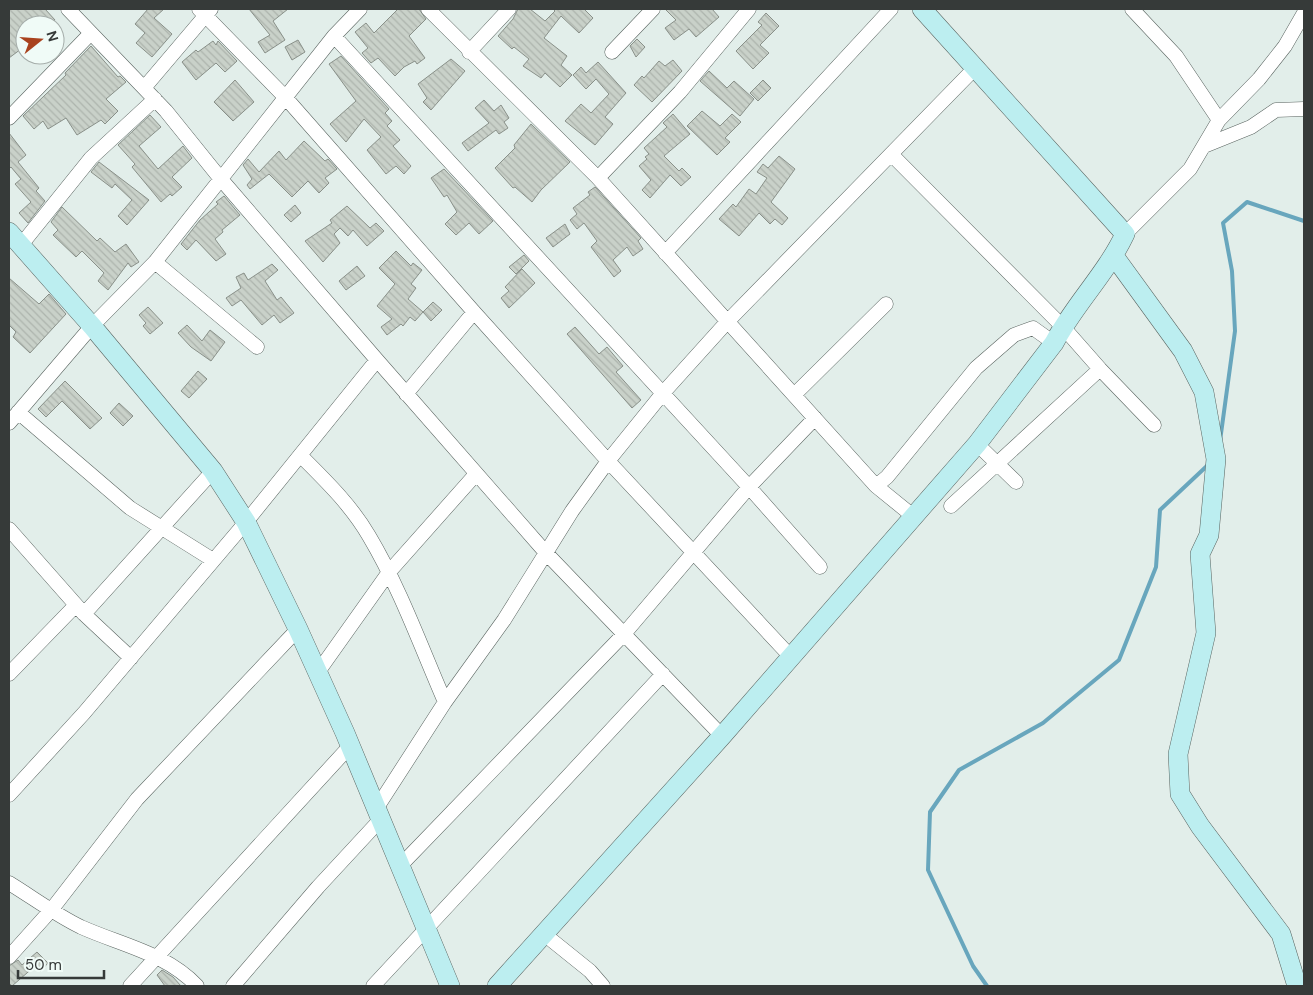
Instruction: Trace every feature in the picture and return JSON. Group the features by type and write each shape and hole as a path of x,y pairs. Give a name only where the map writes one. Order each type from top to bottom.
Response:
{"street":[{"path":"68,9 155,99 220,178 406,394 547,554 722,736"},
{"path":"9,423 92,326 155,262 334,36 360,9"},
{"path":"428,9 469,52 598,178 876,486 913,516"},
{"path":"469,52 509,9"},
{"path":"612,52 653,9"},
{"path":"598,178 680,92 749,9"},
{"path":"666,253 891,9"},
{"path":"922,9 1125,234"},
{"path":"1132,9 1176,56 1219,120"},
{"path":"144,88 205,11 285,97 608,461 791,657"},
{"path":"497,986 722,736 977,444 1054,344 1063,327 1114,256 1125,234 1190,169 1219,120 1259,79 1285,46 1304,13"},
{"path":"9,118 91,33"},
{"path":"334,36 663,393 820,567"},
{"path":"233,986 318,888 378,814 445,702 504,620 547,554 572,510 608,461 663,393 726,322 976,67"},
{"path":"155,99 91,158 15,239 92,326 213,470 246,522 318,672 450,986"},
{"path":"1204,146 1251,127 1276,110 1304,109"},
{"path":"891,154 1063,327 1154,425"},
{"path":"1114,256 1182,351 1204,392 1216,459 1209,535 1200,554 1206,633 1178,754 1180,794 1200,826 1281,934 1297,986"},
{"path":"155,262 257,347"},
{"path":"794,395 886,304"},
{"path":"406,394 474,312"},
{"path":"876,486 887,477 976,368 1014,335 1032,328 1049,337 1054,344"},
{"path":"9,795 131,658 246,522 377,360"},
{"path":"950,506 1100,369"},
{"path":"18,412 130,508 213,560"},
{"path":"399,867 624,634 694,554 749,487 815,418"},
{"path":"977,444 1016,482"},
{"path":"300,455 338,494 368,534 389,572 445,702"},
{"path":"9,674 80,609 161,528 213,470"},
{"path":"318,672 389,572 476,474"},
{"path":"11,536 80,609 131,658"},
{"path":"9,957 52,909 137,799 298,629"},
{"path":"374,986 663,674"},
{"path":"130,986 350,746"},
{"path":"9,882 81,927 141,949 156,957 183,972 197,986"},
{"path":"544,934 590,971 603,986"}],"building":[{"path":"9,9 45,9 50,15 15,15 15,54 9,58"},
{"path":"148,9 164,9 154,18 172,34 152,57 136,43 145,33 135,24"},
{"path":"249,9 288,9 273,21 285,40 265,53 258,42 270,35"},
{"path":"398,9 419,9 426,19 409,36 425,58 417,64 415,61 404,67 395,76 378,58 371,63 362,53 368,48 355,32 366,23 374,33"},
{"path":"518,9 530,9 545,21 555,11 553,9 584,9 593,18 579,33 561,16 544,38 567,56 561,65 572,75 560,87 545,73 541,78 523,66 529,59 514,47 512,49 498,36 513,19"},
{"path":"665,9 712,9 719,17 696,37 689,29 674,40 665,28 676,20"},
{"path":"766,13 779,26 760,45 769,53 753,69 736,51 762,25 758,22"},
{"path":"637,39 645,47 636,57 630,46"},
{"path":"298,40 305,52 292,60 285,47"},
{"path":"213,41 216,45 218,41 237,61 225,72 216,63 196,80 182,62 196,50 198,52"},
{"path":"91,46 118,77 120,76 126,82 106,99 118,111 105,124 101,120 77,135 66,118 48,129 43,121 34,129 23,116 66,75 65,73"},
{"path":"341,56 389,109 385,113 392,121 387,126 400,140 393,146 411,166 404,174 396,166 386,174 367,150 381,137 364,119 346,142 330,124 356,101 329,64"},
{"path":"451,59 465,71 431,110 423,102 427,98 418,84"},
{"path":"673,60 682,71 652,102 634,85 642,76 644,78 659,61 665,66"},
{"path":"598,62 626,93 605,117 613,124 595,145 565,121 581,104 591,113 609,94 596,79 586,89 573,75 581,67 586,73"},
{"path":"709,71 727,88 734,81 754,99 740,116 700,81"},
{"path":"235,80 254,102 233,121 214,102"},
{"path":"763,80 771,88 758,101 750,93"},
{"path":"484,100 494,111 501,105 509,118 504,122 508,128 499,134 496,130 468,151 462,143 489,123 475,108"},
{"path":"702,111 720,126 732,114 741,122 725,138 730,142 717,155 687,126"},
{"path":"673,114 690,134 664,156 679,171 682,168 691,177 681,186 670,175 650,198 642,190 651,180 639,166 647,159 645,157 649,154 644,148 667,127 663,123"},
{"path":"150,115 161,127 139,146 158,169 183,146 192,158 172,177 182,187 172,196 170,194 161,202 132,167 135,164 118,145"},
{"path":"531,124 570,162 541,190 532,202 515,187 513,188 495,168 515,148 514,145"},
{"path":"9,133 26,155 18,162 39,188 36,191 45,201 28,223 19,213 31,202 15,184 21,179 11,167 9,169"},
{"path":"304,141 325,161 328,159 337,169 325,178 329,183 319,193 308,181 292,197 269,174 250,189 247,185 252,179 243,165 248,159 259,172 279,151 286,160"},
{"path":"779,156 795,169 771,202 788,218 782,225 775,219 770,224 759,213 739,236 719,219 733,204 736,207 749,189 756,194 767,178 757,172 763,164 768,168"},
{"path":"99,162 149,200 127,225 118,216 132,200 115,184 112,188 91,172"},
{"path":"444,169 493,221 479,234 469,223 456,235 445,224 457,212 447,195 444,197 431,178"},
{"path":"595,187 641,238 638,241 643,249 633,256 627,247 613,260 621,271 614,277 591,247 597,241 584,223 577,229 570,220 577,214 573,208 590,195 588,192"},
{"path":"224,196 240,215 222,230 223,232 215,239 226,254 216,261 196,240 187,250 181,244 200,220 218,204 216,202"},
{"path":"295,205 301,213 291,222 284,215"},
{"path":"347,206 370,228 376,223 384,231 367,246 353,230 348,236 340,228 334,234 340,243 323,262 305,241 332,223 330,220"},
{"path":"62,207 97,241 100,238 115,252 126,244 139,262 131,267 128,263 108,290 98,281 104,273 82,251 76,257 53,235 58,230 51,222"},
{"path":"565,224 570,234 553,247 546,238"},
{"path":"396,251 411,266 413,263 422,270 411,284 416,288 408,299 423,312 415,321 410,317 403,326 401,324 387,335 381,327 392,319 377,306 395,284 379,268"},
{"path":"524,255 529,261 516,274 509,267"},
{"path":"272,264 278,270 265,281 277,300 281,297 294,313 280,323 274,315 262,325 241,300 232,306 226,298 241,288 236,277 244,273 248,280"},
{"path":"357,266 365,276 346,290 339,281"},
{"path":"522,269 535,283 509,308 501,298 509,291 505,287"},
{"path":"9,278 39,304 49,294 66,314 30,353 13,337 16,332 9,325"},
{"path":"433,302 442,310 431,321 423,312"},
{"path":"148,307 163,323 150,334 143,326 146,323 139,315"},
{"path":"187,325 202,341 210,330 225,342 211,361 191,347 178,333"},
{"path":"575,327 599,354 607,347 623,366 616,372 641,400 632,408 567,334"},
{"path":"198,371 207,379 189,398 181,391"},
{"path":"65,381 102,418 90,429 62,401 46,417 38,409"},
{"path":"119,403 133,416 123,426 110,413"},
{"path":"37,952 48,963 40,972 35,966 12,986 9,983 9,966 18,960 22,965"},
{"path":"162,970 173,977 181,986 165,986 157,975"}],"waterway":[{"path":"1220,441 1235,331 1232,271 1223,223 1247,202 1304,221"},
{"path":"987,986 973,966 928,870 930,812 959,770 1043,723 1119,660 1156,567 1160,510 1209,464"}]}
